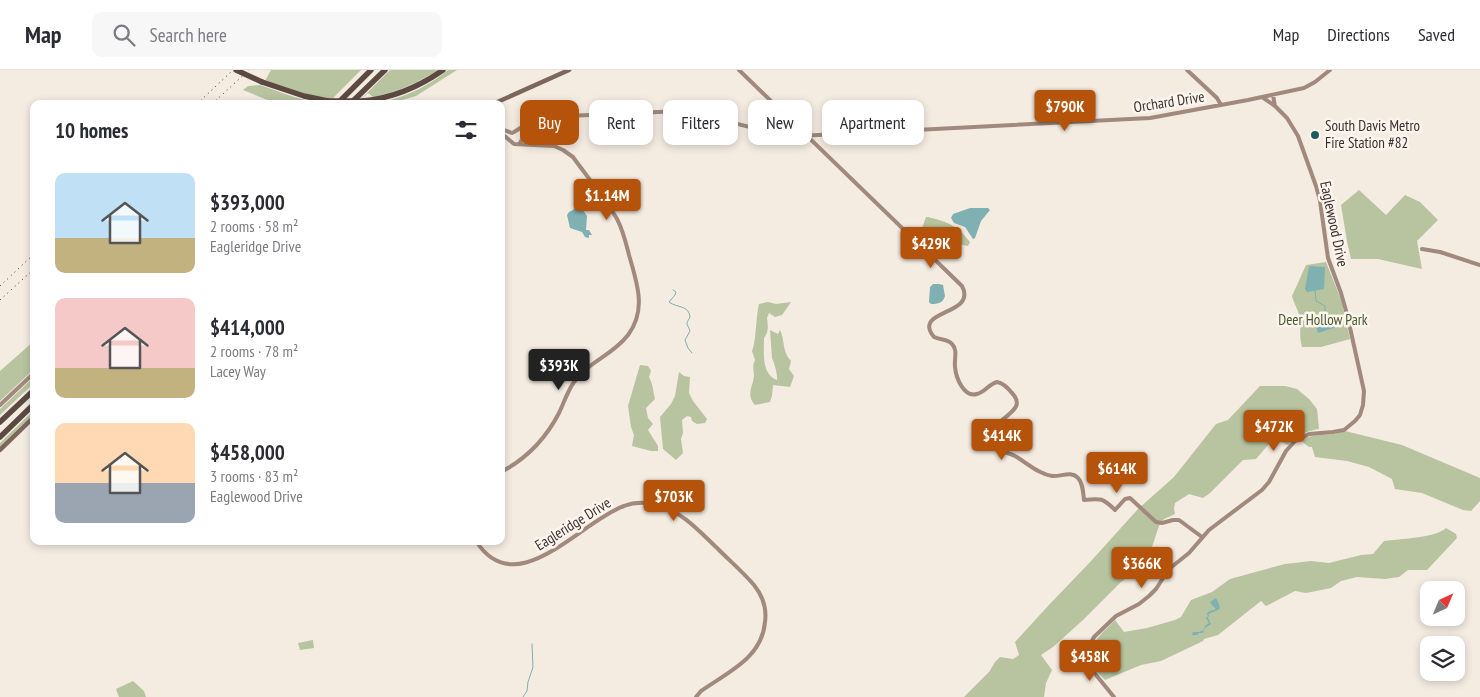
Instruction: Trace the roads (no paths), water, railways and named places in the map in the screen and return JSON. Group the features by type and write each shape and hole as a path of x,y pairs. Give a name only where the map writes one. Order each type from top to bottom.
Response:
{"highway":[{"path":"236,70 262,82 294,93 324,100"},
{"path":"340,100 372,70"},
{"path":"355,100 384,70"},
{"path":"368,100 408,90 443,70"},
{"path":"0,422 30,394"},
{"path":"0,437 30,408"}],"main road":[{"path":"502,100 569,70"},
{"path":"739,70 770,100"},
{"path":"1187,70 1217,98 1221,105"},
{"name":"Orchard Drive","path":"812,136 1142,119 1307,87 1330,70"},
{"path":"1273,95 1275,106"},
{"name":"Eaglewood Drive","path":"1114,697 1090,665 1087,656 1090,643 1113,618 1149,596 1167,572 1190,553 1214,525 1262,490 1294,441 1309,434 1337,432 1347,428 1360,415 1364,402 1364,391 1344,301 1328,258 1316,186 1298,136 1287,118 1262,97"},
{"name":"Orchard Drive","path":"579,115 684,111 748,127"},
{"name":"Orchard Drive","path":"513,132 520,128"},
{"path":"505,130 520,134"},
{"path":"509,139 513,132"},
{"path":"816,145 819,135"},
{"path":"505,136 512,143 519,144"},
{"path":"812,141 961,285 964,291 962,303 958,307 935,317 931,322 930,329 934,337 950,342 954,347 956,373 966,392 972,395 979,394 997,382 1003,384 1015,396 1017,401 1016,408 999,422 994,430 993,438 996,445 1002,451 1014,455 1047,475 1070,474 1075,476 1082,483 1084,500 1102,498 1115,510 1125,499 1129,498 1155,521 1162,523 1179,520 1202,537"},
{"path":"505,469 528,454 546,435 572,385 583,371 626,338 636,320 639,306 639,293 635,278 621,228 614,214 569,154 554,146 544,145"},
{"path":"1422,249 1480,265"},
{"path":"0,405 30,378"},
{"path":"0,450 30,421"},
{"name":"Eagleridge Drive","path":"479,545 495,560 508,564 524,564 539,559 611,512 628,504 657,504 670,509 684,518 754,585 763,602 766,616 761,640 750,656 743,663 701,691 696,697"}],"water":[{"path":"577,206 580,206 587,216 586,230 589,230 592,235 589,235 589,238 585,237 582,232 570,228 567,215"},
{"path":"970,208 988,208 990,210 981,221 973,239 965,227 954,223 951,218 953,214"},
{"path":"1309,266 1325,267 1324,289 1307,292 1305,289"},
{"path":"933,284 943,285 945,296 940,303 931,304 929,302 930,287"},
{"path":"1334,317 1337,327 1318,333 1315,323"},
{"path":"1216,598 1220,608 1209,614 1208,618 1211,624 1205,628 1203,633 1192,635 1193,632 1204,630 1205,626 1209,623 1206,618 1208,612 1216,609 1210,602"}],"waterway":[{"path":"673,290 676,292 669,302 687,310 689,313 690,317 687,324 690,331 685,340 692,353"},
{"path":"1315,290 1316,301 1325,306 1329,319"},
{"path":"523,697 527,691 533,667 532,644"}],"railway":[{"path":"201,100 233,70"},
{"path":"216,100 249,70"},
{"path":"0,286 30,258"},
{"path":"0,300 30,273"}],"place":[{"name":"South Davis Metro Fire Station #82","path":"1315,135"}],"park label":[{"name":"Deer Hollow Park","path":"1323,320"}]}
